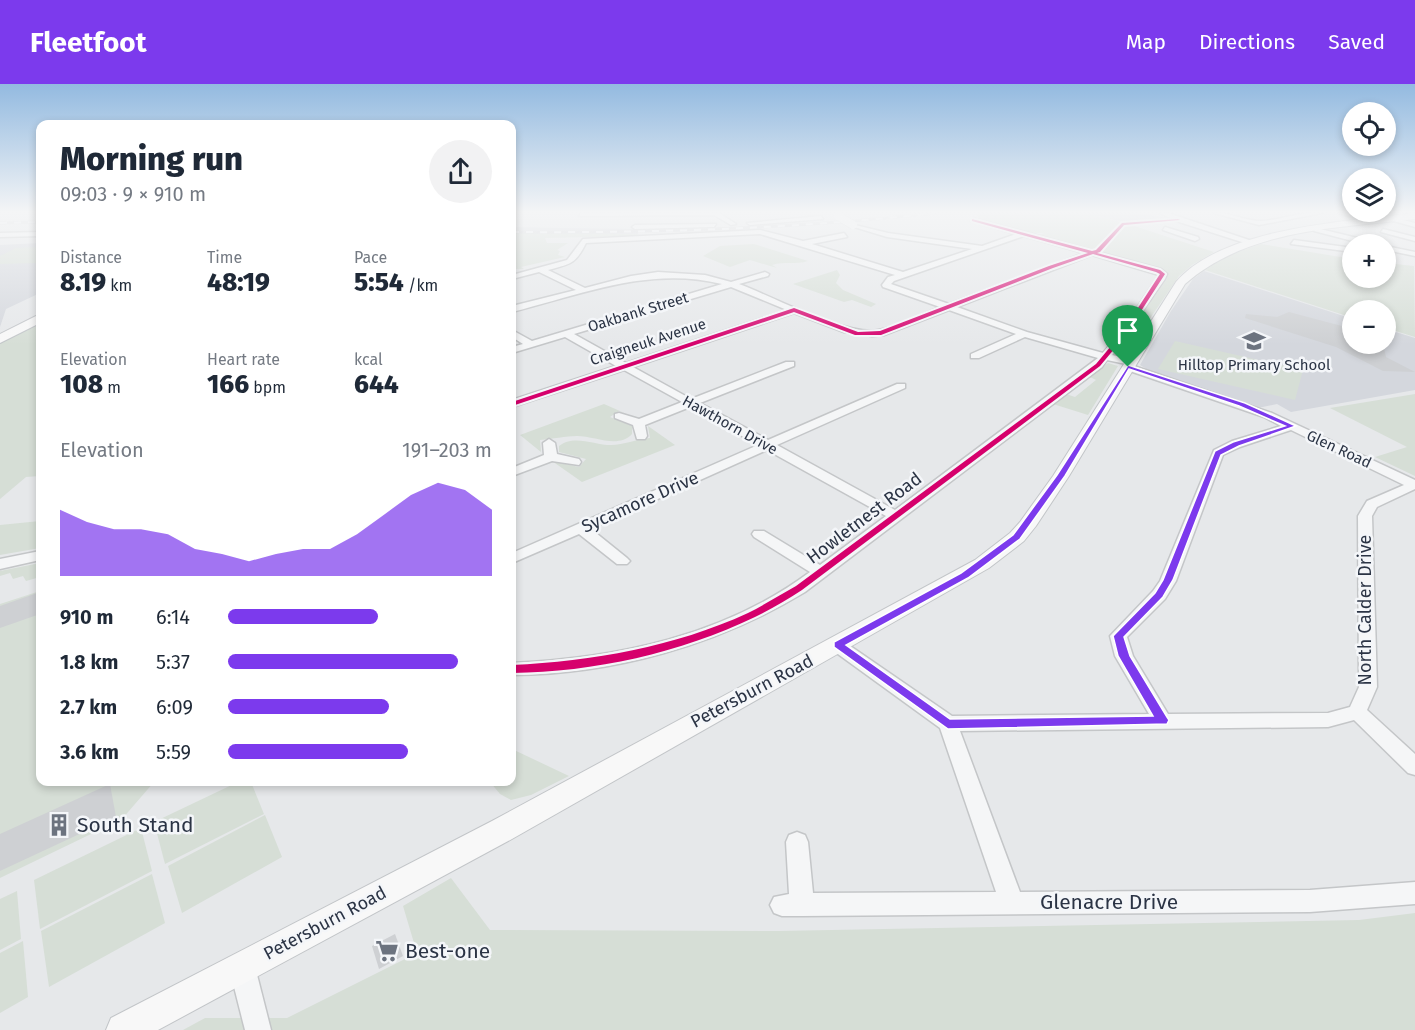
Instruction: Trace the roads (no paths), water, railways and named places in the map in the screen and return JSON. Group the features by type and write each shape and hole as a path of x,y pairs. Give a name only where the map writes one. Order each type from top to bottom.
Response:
{"main road":[{"name":"Petersburn Road","path":"123,1030 502,830 964,576 1017,537 1061,476 1129,364 1187,276 1216,257"},
{"path":"0,339 36,321"}],"street":[{"path":"516,276 570,262 575,257"},
{"path":"846,257 904,275 956,257"},
{"path":"516,308 648,274 670,273 705,276 733,284 847,331 868,335 881,333 1080,257"},
{"name":"Howletnest Road","path":"516,669 597,661 656,650 710,633 749,616 799,588 1098,365 1123,335 1163,274 1106,257"},
{"path":"541,270 583,290"},
{"name":"Oakbank Street","path":"516,349 765,274"},
{"name":"Glen Road","path":"904,275 888,281 886,285 1024,334 1129,364 1242,405 1292,426 1414,485"},
{"name":"Craigneuk Avenue","path":"516,403 794,310"},
{"name":"Hawthorn Drive","path":"566,334 894,515"},
{"path":"975,356 1024,334"},
{"path":"516,335 531,344"},
{"path":"619,416 639,423 790,364"},
{"name":"Sycamore Drive","path":"516,556 899,390"},
{"path":"639,423 641,436"},
{"path":"1162,720 1124,656 1118,636 1159,595 1168,580 1218,453 1236,444 1292,426"},
{"path":"549,443 551,457"},
{"path":"516,470 551,457 575,462"},
{"name":"North Calder Drive","path":"948,724 1328,720 1357,712 1368,687 1365,516 1372,504 1414,485"},
{"path":"581,528 622,561"},
{"path":"759,534 819,571"},
{"path":"0,564 36,557"},
{"path":"837,645 948,724 1012,903"},
{"path":"1357,712 1415,768"},
{"name":"Glenacre Drive","path":"797,842 792,905 1310,901 1415,893"},
{"path":"242,967 258,1030"}],"place":[{"name":"Hilltop Primary School","path":"1254,341"},
{"name":"South Stand","path":"59,825"},
{"name":"Best-one","path":"387,951"}]}
